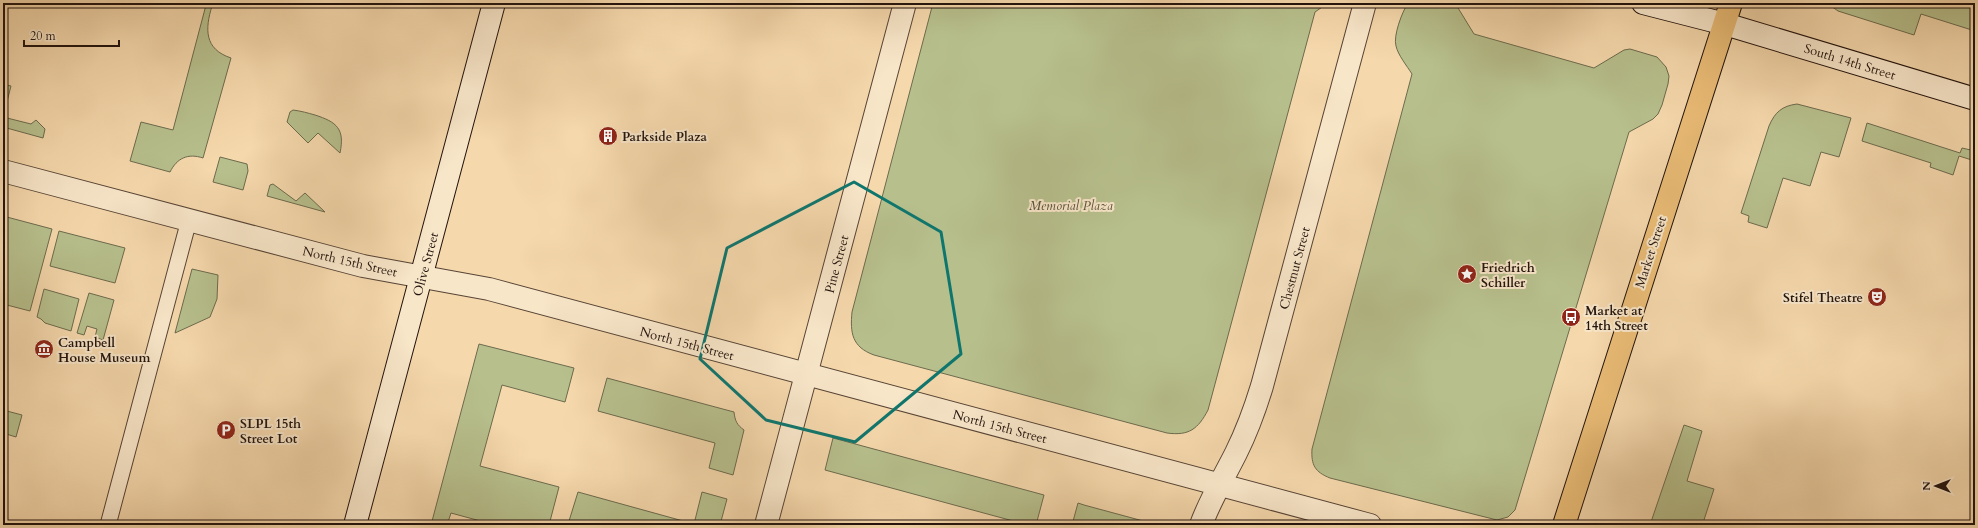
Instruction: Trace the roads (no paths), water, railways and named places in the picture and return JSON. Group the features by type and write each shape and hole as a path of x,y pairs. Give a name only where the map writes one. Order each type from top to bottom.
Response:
{"main road":[{"name":"Market Street","path":"1564,525 1731,3"}],"street":[{"name":"Olive Street","path":"355,525 494,3"},
{"name":"Pine Street","path":"766,525 905,3"},
{"name":"Chestnut Street","path":"1201,525 1219,484 1251,420 1262,386 1365,3"},
{"name":"South 14th Street","path":"1643,3 1725,24 1975,99"},
{"name":"North 15th Street","path":"3,171 363,266 489,289 1370,525"}],"lane":[{"path":"108,525 189,220"}],"place":[{"name":"Parkside Plaza","path":"608,136"},
{"name":"Friedrich Schiller","path":"1467,274"},
{"name":"Stifel Theatre","path":"1877,297"},
{"name":"Market at 14th Street","path":"1571,317"},
{"name":"Campbell House Museum","path":"44,349"},
{"name":"SLPL 15th Street Lot","path":"226,430"}],"park label":[{"name":"Memorial Plaza","path":"1071,205"}]}
